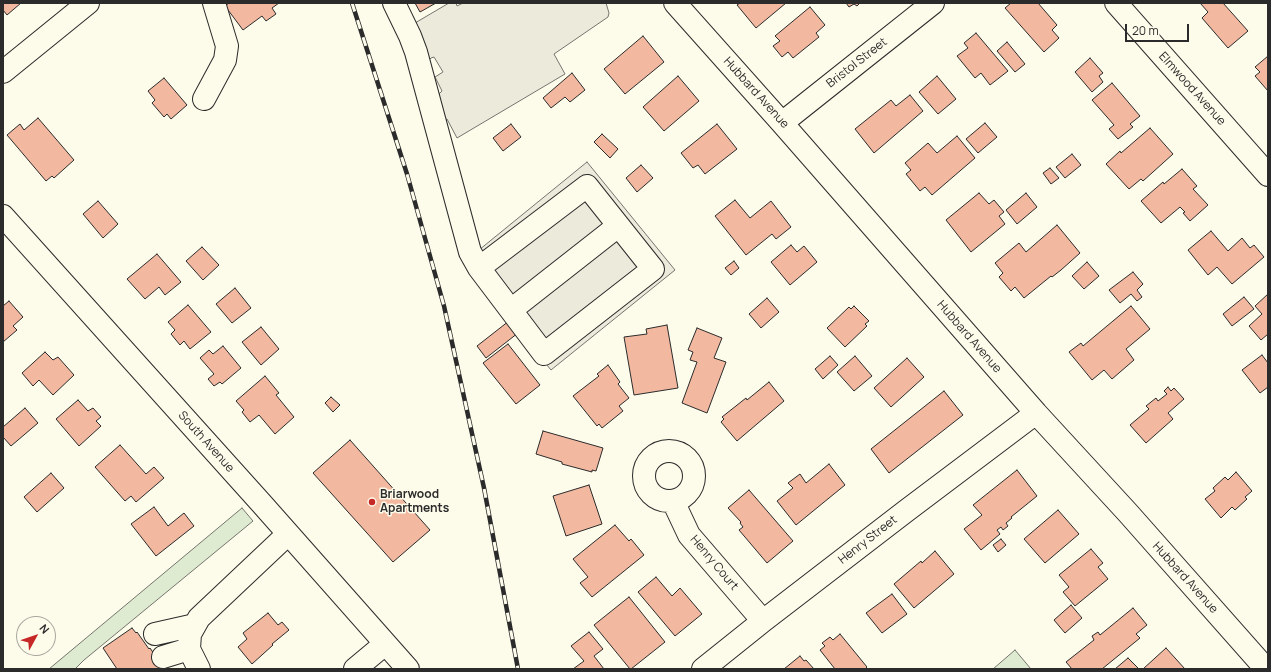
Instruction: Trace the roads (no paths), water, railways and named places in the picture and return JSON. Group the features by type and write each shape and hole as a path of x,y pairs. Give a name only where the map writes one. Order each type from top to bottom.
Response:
{"street":[{"path":"3,72 88,3"},
{"path":"204,99 225,60 227,46 214,3"},
{"path":"394,3 416,52 470,252 479,268 544,354 652,269 587,186 479,268"},
{"name":"Hubbard Avenue","path":"675,3 1036,413 1266,669"},
{"name":"Bristol Street","path":"782,123 933,3"},
{"name":"Elmwood Avenue","path":"1116,3 1268,175"},
{"name":"South Avenue","path":"3,216 408,669"},
{"path":"511,310 618,226"},
{"name":"Henry Street","path":"703,669 906,511 1036,413"},
{"name":"Henry Court","path":"673,501 689,535 763,621"},
{"path":"199,669 189,649 190,634 199,618 288,534"},
{"path":"155,634 195,626"},
{"path":"355,669 385,644"},
{"path":"163,657 189,649"}],"railway":[{"path":"352,3 407,174 444,306 484,488 518,669"}],"place":[{"name":"Briarwood Apartments","path":"372,502"}]}
